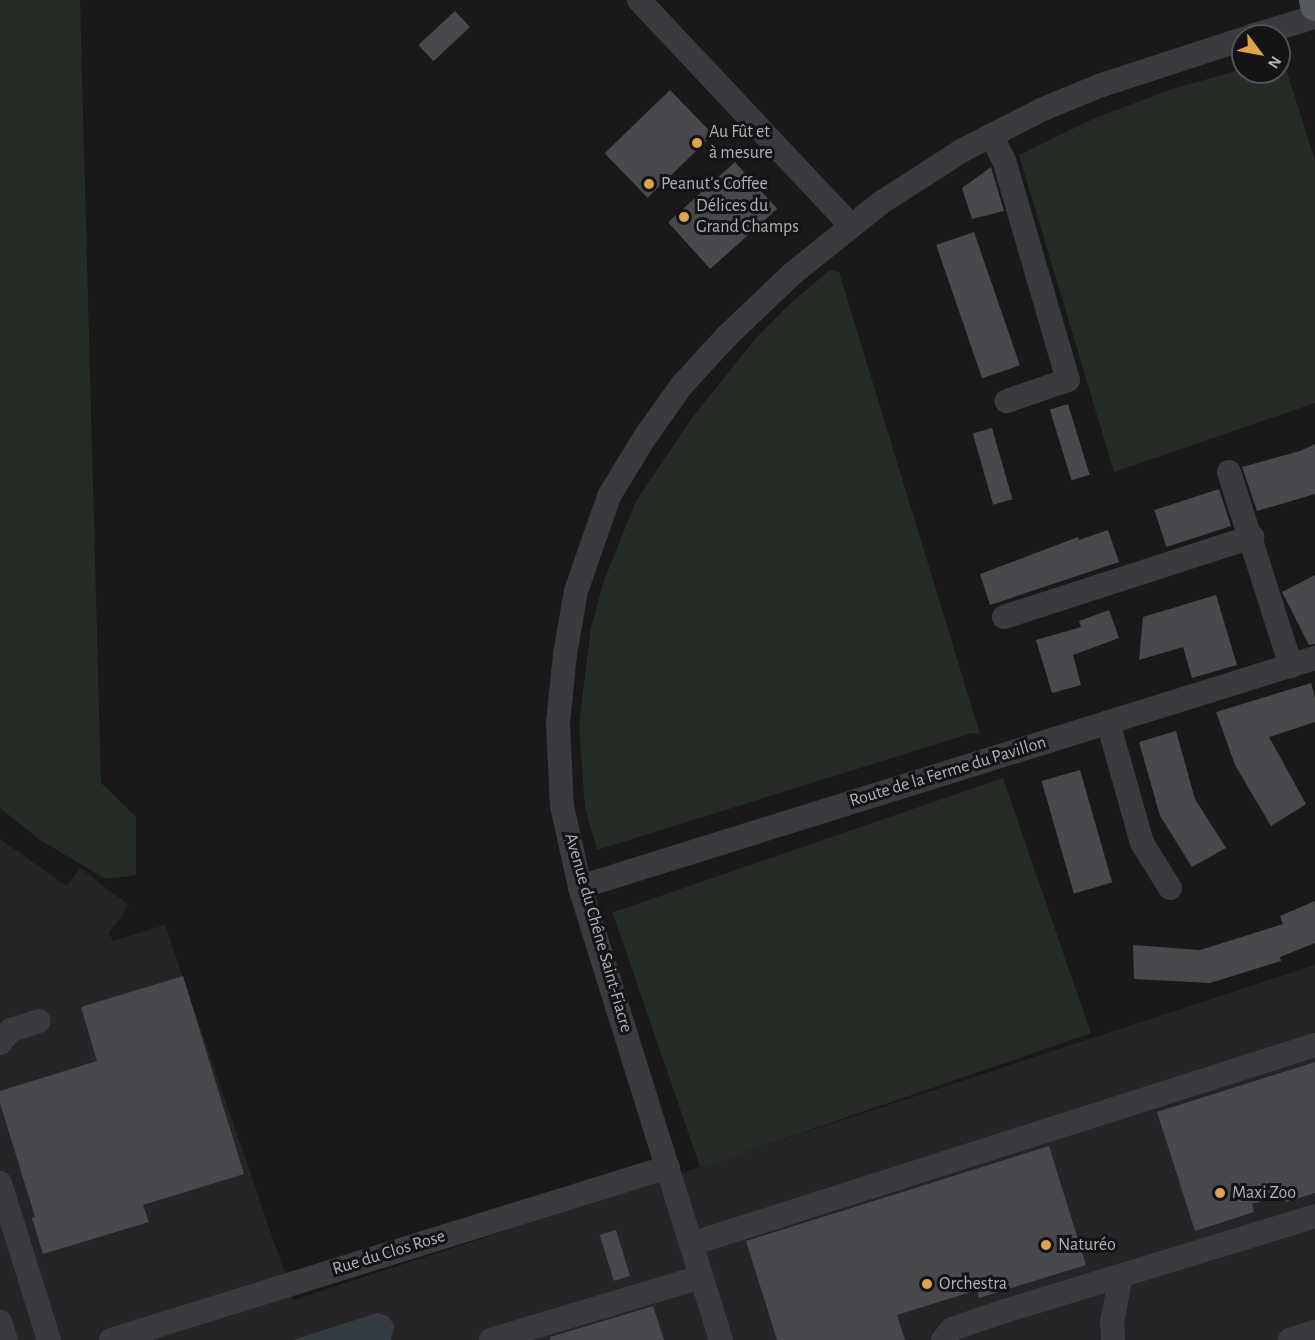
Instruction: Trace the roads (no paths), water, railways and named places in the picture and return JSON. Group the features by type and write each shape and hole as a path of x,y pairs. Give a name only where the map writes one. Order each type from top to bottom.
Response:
{"main road":[{"path":"1314,0 1315,6"}],"street":[{"path":"639,0 842,216 848,228"},
{"path":"1289,24 1315,16"},
{"name":"Avenue du Chêne Saint-Fiacre","path":"721,1340 580,887 562,806 558,723 576,591 609,496 645,437 690,377 727,336 792,274 882,202 992,135 1041,110 1099,86 1231,43"},
{"path":"992,135 1004,160 1068,380 1007,401"},
{"path":"1229,472 1252,537 1291,666"},
{"path":"1004,617 1252,537"},
{"name":"Route de la Ferme du Pavillon","path":"580,887 1315,658"},
{"path":"1108,722 1142,843 1170,888"},
{"path":"0,1043 11,1030 39,1021"},
{"path":"691,1244 1315,1045"},
{"name":"Rue du Clos Rose","path":"111,1340 668,1167"},
{"path":"0,1183 49,1340"},
{"path":"943,1340 952,1329 963,1325 1315,1216"},
{"path":"1113,1340 1112,1322 1121,1276"},
{"path":"491,1340 701,1277"},
{"path":"0,1322 6,1340"},
{"path":"1290,1340 1315,1332"}],"place":[{"name":"Au Fût et à mesure","path":"697,143"},
{"name":"Peanut's Coffee","path":"649,184"},
{"name":"Délices du Grand Champs","path":"684,217"},
{"name":"Maxi Zoo","path":"1220,1193"},
{"name":"Naturéo","path":"1046,1245"},
{"name":"Orchestra","path":"927,1284"}]}
